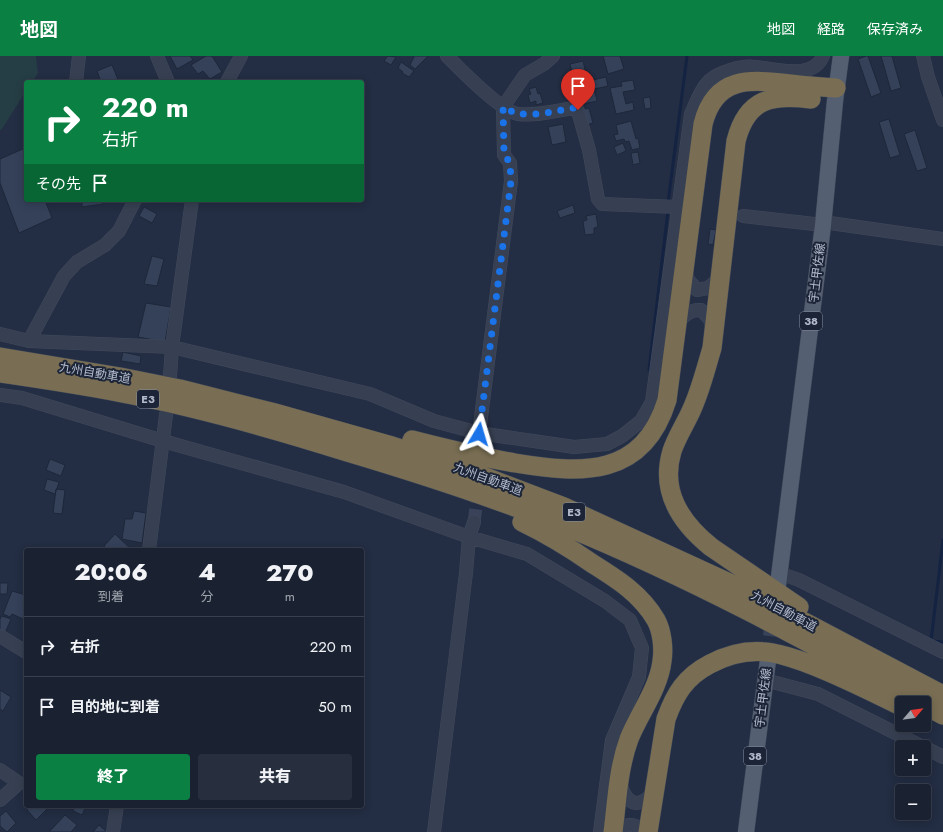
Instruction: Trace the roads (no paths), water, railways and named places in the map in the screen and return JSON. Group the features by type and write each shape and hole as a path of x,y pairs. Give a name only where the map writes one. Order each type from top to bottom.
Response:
{"highway":[{"path":"176,382 474,456 547,468 592,469 608,465 637,450 648,440 657,427 667,400 703,124 706,112 711,102 719,93 728,87 749,80 762,80 836,95"},
{"path":"836,95 776,98 763,102 753,109 745,118 740,129 736,141 712,348 703,380 692,410 679,434 669,463 668,478 671,493 677,509 694,532 711,547 792,603 943,688"},
{"name":"九州自動車道","path":"0,357 120,377 176,382 275,413 392,446 472,472 564,507 738,587 943,695"},
{"name":"九州自動車道","path":"0,373 124,393 212,414 295,436 470,491 567,527 645,562 743,609 908,696"},
{"path":"295,436 376,467 466,498 542,531 625,585 638,596 648,608 657,621 663,649 662,662 654,687 636,724 624,758 619,781 613,832"},
{"path":"648,832 666,719 672,703 680,689 690,677 718,659 734,654 749,652 782,654 830,672 895,703"},
{"path":"931,709 943,715"},
{"path":"931,720 943,726"}],"main road":[{"name":"宇土甲佐線","path":"778,579 823,223 841,56"},
{"name":"宇土甲佐線","path":"746,832 768,660"}],"street":[{"path":"76,80 79,56"},
{"path":"157,56 167,80"},
{"path":"227,80 241,56"},
{"path":"447,56 503,107 517,114 541,114 573,108 578,110 589,150 598,199 602,204 678,207"},
{"path":"485,446 479,434 511,181 510,163 504,154 503,107 525,75 544,64 553,56"},
{"path":"0,334 29,341 172,347 370,394 434,421 479,434 574,446 607,444 622,436 641,421 652,402 691,114 699,94 709,81 727,70 753,66 794,72 808,70 821,61 823,56"},
{"path":"923,56 928,77 943,120"},
{"path":"29,341 64,276 77,262 106,244 119,231 134,202"},
{"path":"176,382 172,347 192,202"},
{"path":"743,216 823,223 943,239"},
{"path":"684,271 689,281 697,290 708,288 719,279"},
{"path":"677,324 684,315 692,311 701,310 709,318 714,329"},
{"path":"0,395 22,398 163,441 344,492 469,537 527,554 605,600 630,620 642,648 639,677 612,740 600,832"},
{"path":"149,548 166,415"},
{"path":"434,832 466,573 469,537 474,522"},
{"path":"778,579 799,580 943,652"},
{"path":"0,636 24,651"},
{"path":"765,680 818,694 910,740"},
{"path":"931,751 943,757"},
{"path":"0,770 19,784 0,800"},
{"path":"619,781 623,794 632,803 639,804 649,798 654,792"},
{"path":"113,832 117,808"},
{"path":"616,832 624,826 630,824 635,825 642,832"}],"waterway":[{"path":"668,203 687,56"},
{"path":"649,370 668,211"},
{"path":"943,540 931,641 943,642"}],"tunnel":[{"path":"474,522 479,486"},
{"path":"768,660 774,612"}]}
